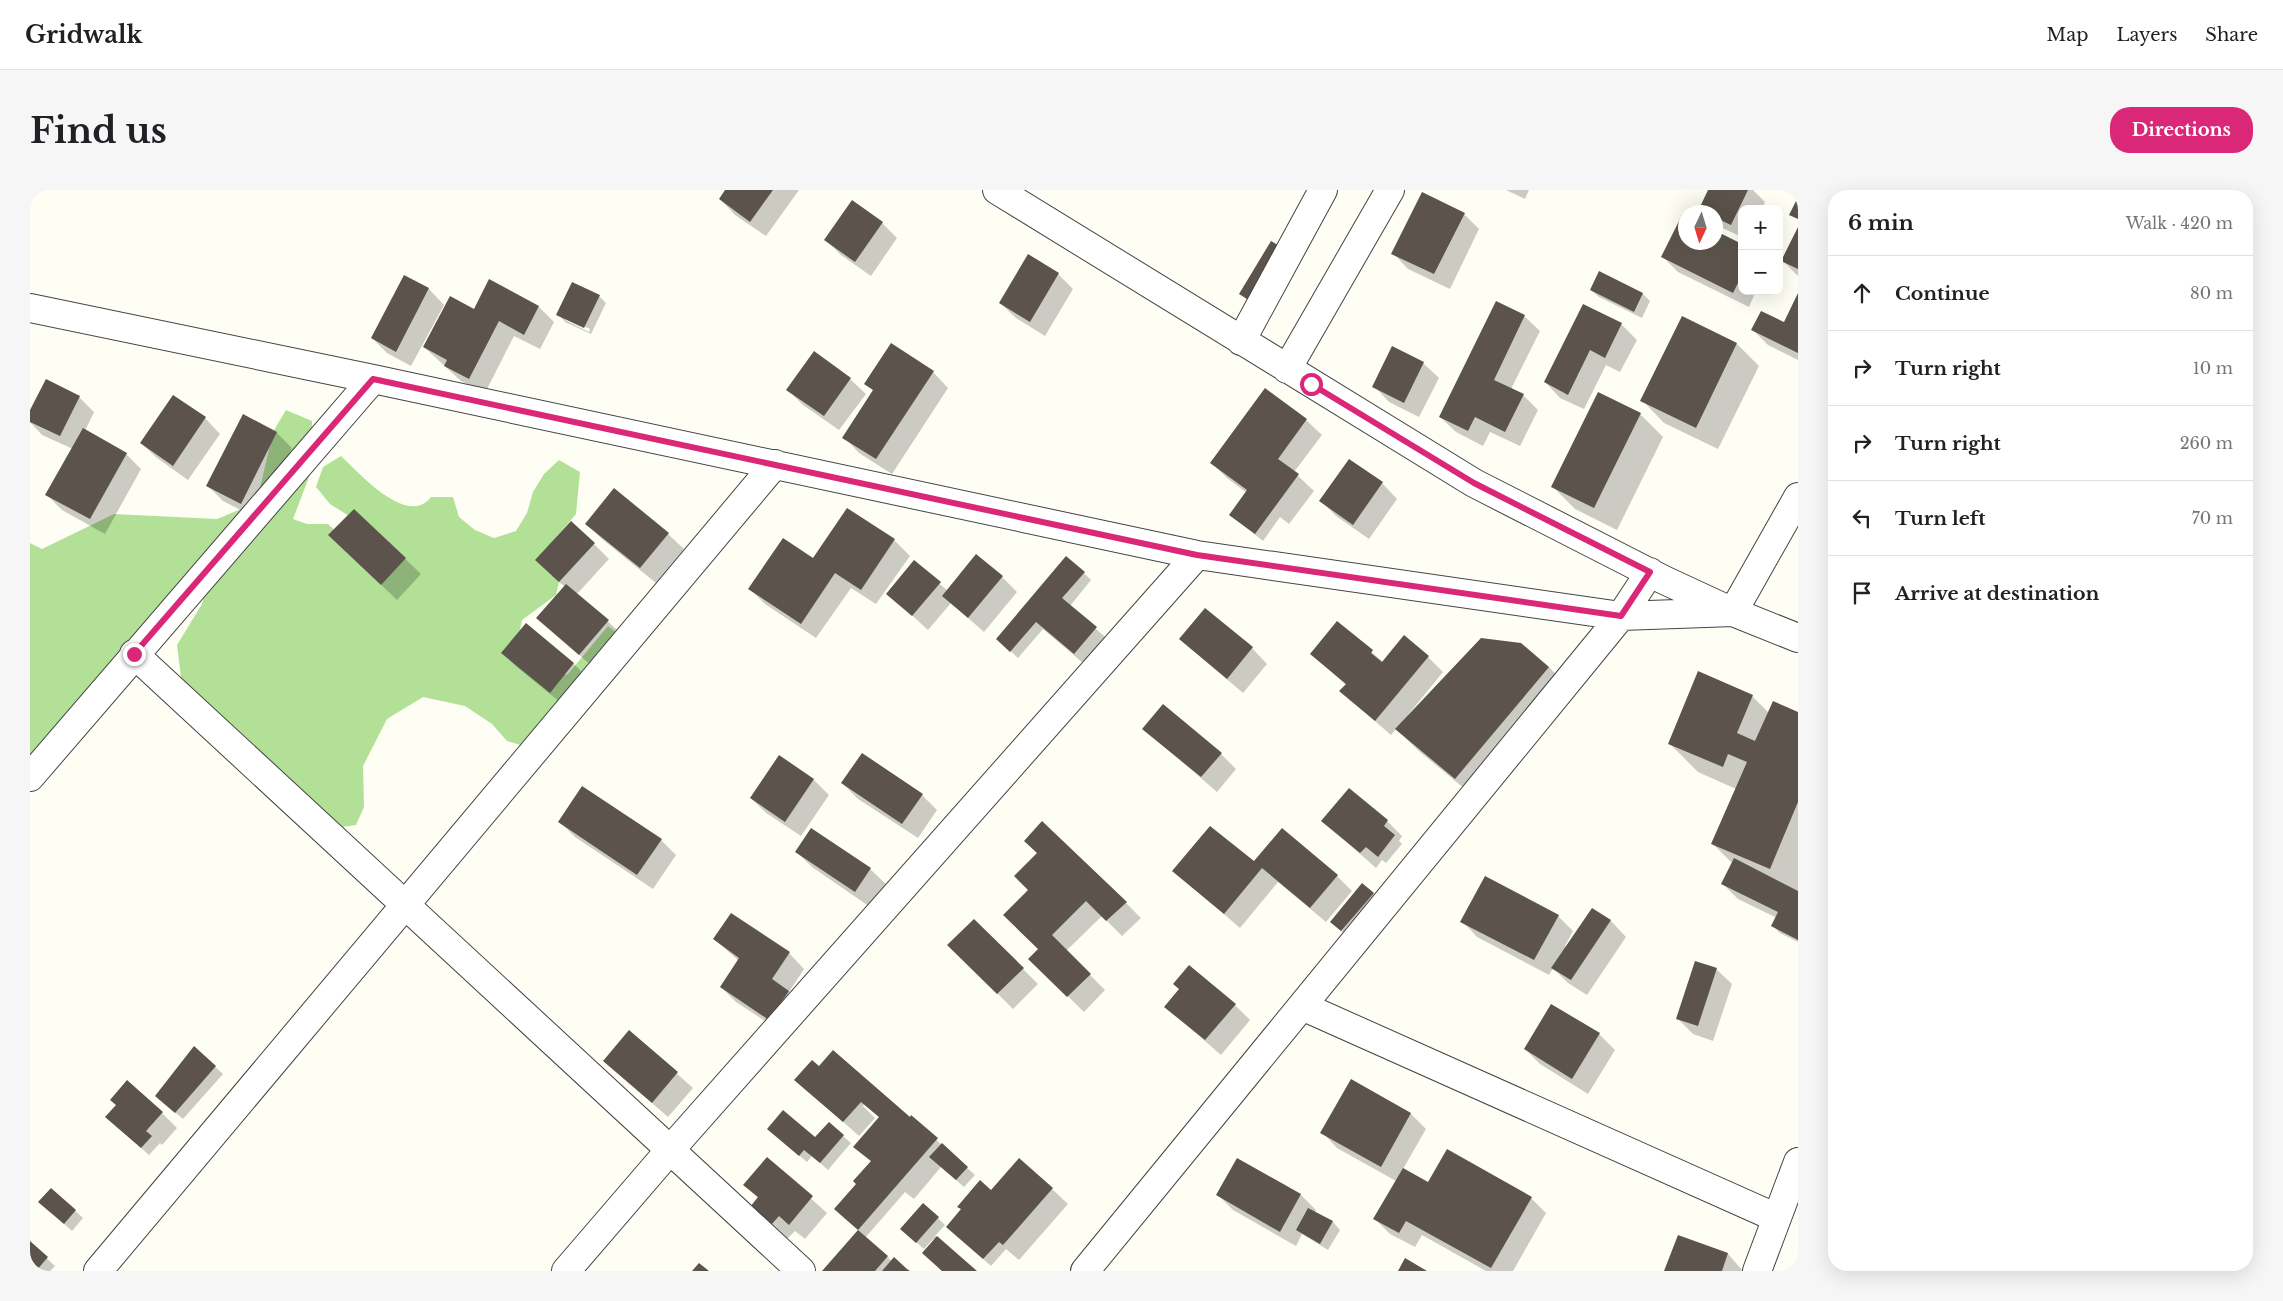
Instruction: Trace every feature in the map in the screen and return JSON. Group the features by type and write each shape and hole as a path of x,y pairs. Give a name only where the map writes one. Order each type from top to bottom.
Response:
{"street":[{"path":"997,190 1474,483 1733,612 1798,638"},
{"path":"1241,341 1323,190"},
{"path":"1287,369 1390,190"},
{"path":"30,308 775,464 1197,555 1621,616 1733,612"},
{"path":"30,777 134,654 373,379"},
{"path":"98,1271 407,906 775,464"},
{"path":"1733,612 1798,497"},
{"path":"566,1271 670,1150 1197,555"},
{"path":"1085,1271 1621,616 1650,572"},
{"path":"134,654 801,1271"},
{"path":"1302,1006 1777,1218"},
{"path":"1757,1271 1798,1162"}],"green space":[{"path":"286,410 312,421 311,472 293,519 307,524 328,524 373,566 365,526 330,504 316,487 323,467 341,456 371,485 397,502 410,506 421,505 431,497 453,497 459,517 475,530 494,538 516,531 527,513 533,492 544,474 559,460 580,472 576,514 552,542 547,562 559,582 556,595 522,620 515,655 548,679 568,674 608,626 624,638 527,747 507,741 492,724 465,706 423,697 387,719 363,766 364,807 356,825 335,828 182,685 177,645 202,604 208,583 30,788 30,543 42,549 114,514 217,519 241,509 260,488 273,432"}],"building":[{"path":"725,190 773,190 750,222 719,199"},
{"path":"1708,190 1748,190 1741,205 1738,205 1738,211 1731,225 1723,221 1723,205 1701,205"},
{"path":"1422,192 1465,213 1434,274 1391,254"},
{"path":"1798,197 1798,219 1789,215"},
{"path":"852,200 883,222 855,262 824,240"},
{"path":"1678,223 1678,250 1723,250 1723,234 1738,242 1738,283 1733,293 1661,257"},
{"path":"1798,227 1798,269 1783,262 1783,257"},
{"path":"1271,241 1288,251 1255,304 1239,294"},
{"path":"1028,254 1059,273 1030,322 999,303"},
{"path":"1599,271 1643,293 1634,312 1590,290"},
{"path":"404,275 429,288 396,352 371,338"},
{"path":"489,279 539,306 524,335 499,321 469,379 444,366 447,360 423,347 450,296 474,309"},
{"path":"572,282 600,295 584,328 556,315"},
{"path":"1798,293 1798,353 1751,330 1761,311 1784,322"},
{"path":"1496,301 1525,315 1494,380 1524,394 1505,432 1475,417 1468,431 1439,417"},
{"path":"1583,304 1622,323 1605,358 1590,350 1568,395 1544,382"},
{"path":"1682,316 1737,343 1696,428 1640,401"},
{"path":"891,343 934,371 876,459 842,438 873,390 864,384"},
{"path":"1392,346 1424,362 1404,403 1372,387"},
{"path":"814,351 851,378 824,416 786,390"},
{"path":"46,379 80,396 60,436 30,422 30,410"},
{"path":"1265,388 1307,419 1278,459 1299,474 1255,534 1229,515 1247,490 1210,463"},
{"path":"1598,392 1641,413 1594,508 1551,487"},
{"path":"173,395 206,417 173,466 140,443"},
{"path":"243,414 277,432 241,504 206,486"},
{"path":"83,428 127,453 90,519 45,495"},
{"path":"1349,459 1383,482 1353,525 1319,501"},
{"path":"614,488 669,533 640,568 585,524"},
{"path":"847,508 895,539 861,590 835,573 801,624 748,589 783,538 813,558"},
{"path":"354,509 406,558 381,585 328,535"},
{"path":"571,521 595,543 559,582 535,560"},
{"path":"976,554 1003,576 968,618 942,596"},
{"path":"1066,556 1085,572 1062,598 1097,627 1074,654 1036,622 1010,652 996,639"},
{"path":"914,560 941,582 912,616 886,594"},
{"path":"566,584 609,620 579,655 536,618"},
{"path":"1205,608 1253,647 1227,679 1179,639"},
{"path":"1337,621 1373,650 1371,653 1382,662 1404,635 1429,656 1375,721 1339,691 1346,684 1310,654"},
{"path":"526,623 574,663 550,693 501,653"},
{"path":"1481,638 1521,643 1549,667 1455,779 1395,729"},
{"path":"1698,671 1753,695 1737,733 1755,741 1773,701 1798,712 1798,802 1770,869 1711,844 1747,762 1728,754 1723,767 1668,744"},
{"path":"1163,704 1222,753 1201,777 1142,729"},
{"path":"862,753 923,794 902,824 841,783"},
{"path":"779,755 814,779 785,822 750,798"},
{"path":"582,786 662,839 637,875 558,822"},
{"path":"1349,788 1388,820 1384,826 1395,835 1378,857 1366,847 1360,853 1321,821"},
{"path":"1042,821 1127,902 1106,921 1086,901 1052,935 1091,974 1067,997 1028,959 1038,949 1003,915 1028,890 1014,876 1037,853 1024,841"},
{"path":"1210,826 1254,861 1282,828 1338,875 1310,908 1262,868 1224,914 1172,871"},
{"path":"811,828 871,868 855,892 795,852"},
{"path":"1734,858 1798,891 1798,940 1771,926 1778,912 1721,884"},
{"path":"1485,876 1559,915 1534,960 1460,922"},
{"path":"1362,883 1374,893 1341,931 1330,922"},
{"path":"1592,908 1611,920 1571,980 1551,968"},
{"path":"731,913 790,952 772,979 789,991 769,1020 720,987 739,958 713,939"},
{"path":"974,919 1024,968 997,994 947,945"},
{"path":"1695,961 1717,968 1698,1026 1676,1019"},
{"path":"1189,965 1236,1004 1205,1040 1164,1007 1179,989 1173,984"},
{"path":"1551,1004 1600,1033 1572,1079 1524,1049"},
{"path":"629,1030 678,1072 652,1103 603,1061"},
{"path":"194,1046 216,1066 175,1113 155,1096"},
{"path":"833,1050 910,1117 911,1115 938,1138 858,1230 834,1209 856,1184 853,1181 871,1161 853,1147 879,1117 861,1102 843,1122 794,1080 812,1060 819,1066"},
{"path":"1351,1079 1411,1113 1381,1167 1320,1133"},
{"path":"127,1080 163,1112 146,1131 152,1136 141,1148 105,1117 116,1105 110,1100"},
{"path":"783,1110 815,1137 829,1122 844,1135 820,1163 804,1150 799,1156 767,1129"},
{"path":"942,1143 968,1167 956,1180 929,1157"},
{"path":"1447,1149 1532,1197 1491,1268 1406,1221 1399,1233 1373,1219 1403,1168 1428,1182"},
{"path":"767,1157 813,1196 789,1225 779,1216 771,1225 750,1207 758,1197 743,1185"},
{"path":"1019,1158 1053,1188 1003,1245 999,1242 983,1259 946,1227 961,1209 957,1207 980,1180 991,1190"},
{"path":"1237,1158 1301,1194 1280,1232 1216,1195"},
{"path":"51,1188 76,1210 64,1224 38,1202"},
{"path":"923,1203 939,1217 916,1243 900,1229"},
{"path":"1308,1208 1333,1221 1320,1244 1296,1230"},
{"path":"858,1230 888,1256 875,1271 822,1271"},
{"path":"1678,1235 1728,1253 1722,1271 1664,1271"},
{"path":"937,1236 977,1271 942,1271 922,1253"},
{"path":"30,1241 48,1257 36,1271 30,1271"},
{"path":"894,1257 907,1269 910,1271 882,1271"},
{"path":"1405,1258 1427,1271 1398,1271"},
{"path":"699,1263 709,1271 692,1271"}],"route":[{"path":"134,654 373,379 1197,555 1621,616 1650,572 1474,483 1311,384"}]}
